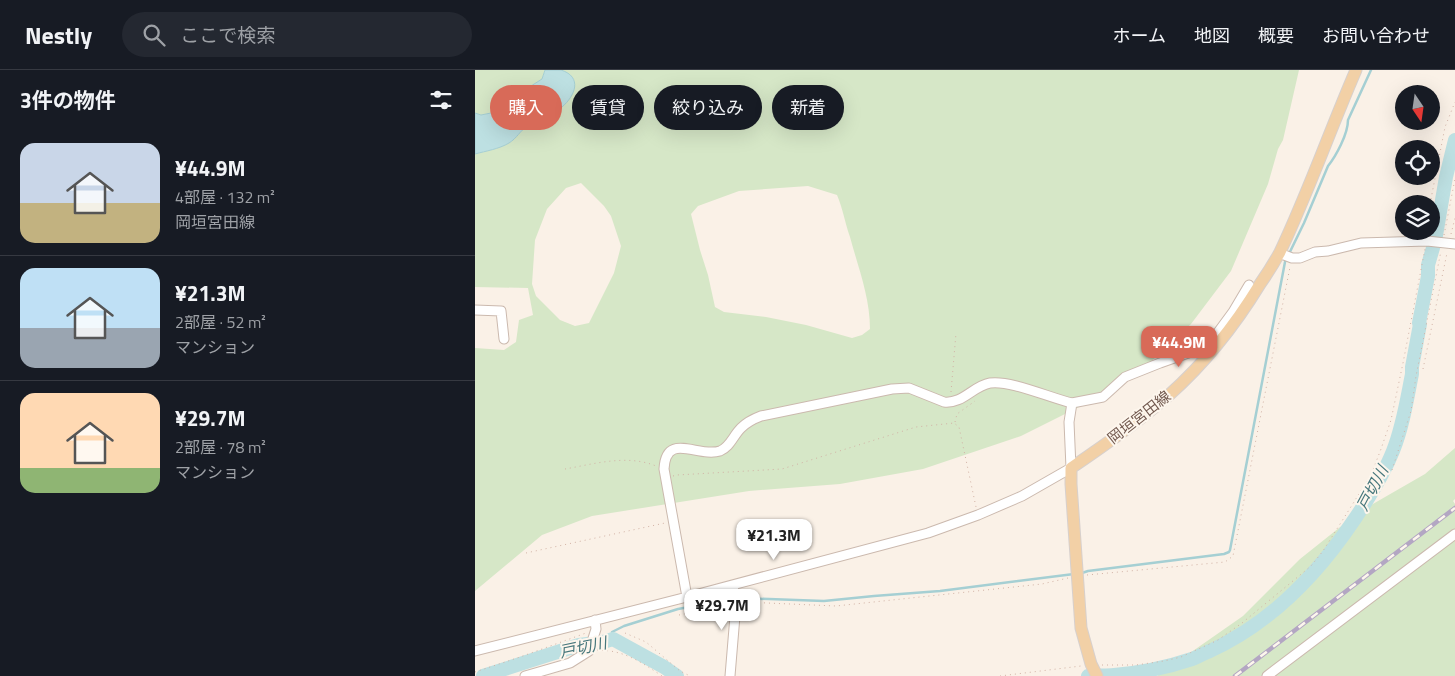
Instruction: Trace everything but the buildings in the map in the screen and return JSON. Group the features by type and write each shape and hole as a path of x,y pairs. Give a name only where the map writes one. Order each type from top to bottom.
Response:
{"main road":[{"name":"岡垣宮田線","path":"1071,468 1142,418 1169,395 1197,368 1231,328 1253,297 1279,253 1303,200 1356,70"},
{"path":"1071,468 1081,628 1094,669"}],"street":[{"path":"1279,253 1292,258 1300,258 1315,252 1328,251 1361,242 1427,241 1449,243"},
{"path":"687,597 664,469 664,461 671,450 679,447 703,452 719,451 727,447 740,429 750,421 761,416 878,391 909,388 951,403 964,398 982,385 1005,383 1073,403 1103,397 1125,377 1208,346 1233,312 1249,285"},
{"path":"475,310 501,311 504,339"},
{"path":"475,651 595,625 733,584 928,533 978,515 1022,496 1071,468 1069,422 1073,403"},
{"path":"1267,676 1455,534"},
{"path":"731,676 736,604 733,584"},
{"path":"525,676 570,663 589,650 595,625"}],"path":[{"path":"1432,195 1445,127 1455,102"},
{"path":"1423,369 1449,243 1455,179"},
{"path":"1392,470 1411,411 1416,376 1455,218"},
{"path":"1000,676 1094,669 1106,665 1165,661 1181,657 1218,640 1242,623 1311,566 1323,551 1371,475 1381,449 1391,420 1427,241"},
{"path":"679,615 741,602 836,606 1042,584 1077,576 1225,562 1233,556 1292,258"},
{"path":"951,403 956,333"},
{"path":"666,479 677,475 783,469 916,427 955,423 959,427 978,515"},
{"path":"565,469 623,460 648,463 664,469"},
{"path":"526,552 673,521"},
{"path":"475,672 528,654 595,625"},
{"path":"625,633 646,642 680,671 690,676"},
{"path":"589,650 610,650 623,654 637,660 662,676"}],"green space":[{"path":"475,70 545,70 542,79 533,85 490,85 490,113 481,115 475,113"},
{"path":"561,70 1299,70 1283,140 1278,149 1268,184 1231,271 1191,324 1141,371 1089,402 1021,436 923,469 840,484 749,491 592,516 542,535 475,591 475,348 504,350 516,342 519,320 533,315 528,288 475,287 475,154 509,143 523,130 562,130 562,107 572,92 572,130 644,130 644,85 573,85 574,80","holes":["581,183 604,206 611,216 621,246 614,273 589,323 575,326 560,320 536,296 532,284 535,240 547,209 566,188","808,186 837,195 863,282 868,305 870,329 862,335 852,338 806,325 766,317 724,312 715,307 691,214 698,206 739,191"]},
{"path":"1455,448 1455,499 1453,501 1455,504 1455,676 1157,676 1243,616 1300,559 1359,512 1425,474"}],"water":[{"path":"545,70 561,70 568,73 572,77 575,85 572,85 572,94 567,103 562,107 562,85 533,85 542,79"},
{"path":"475,113 481,115 490,113 490,130 522,130 509,143 475,154"}],"waterway":[{"path":"1082,573 1229,552 1285,262 1328,166 1341,144 1348,120 1371,70"},
{"name":"戸切川","path":"1088,676 1124,674 1164,667 1194,658 1232,640 1273,612 1291,596 1324,560 1354,520 1385,469 1402,422 1412,374 1428,276 1428,265 1435,241 1446,177 1455,140"},
{"path":"613,639 612,632 624,626 678,609 739,598 824,601 940,591 1074,574"},
{"name":"戸切川","path":"483,676 579,645 613,639 677,676"}],"railway":[{"path":"1235,676 1455,508"}]}
